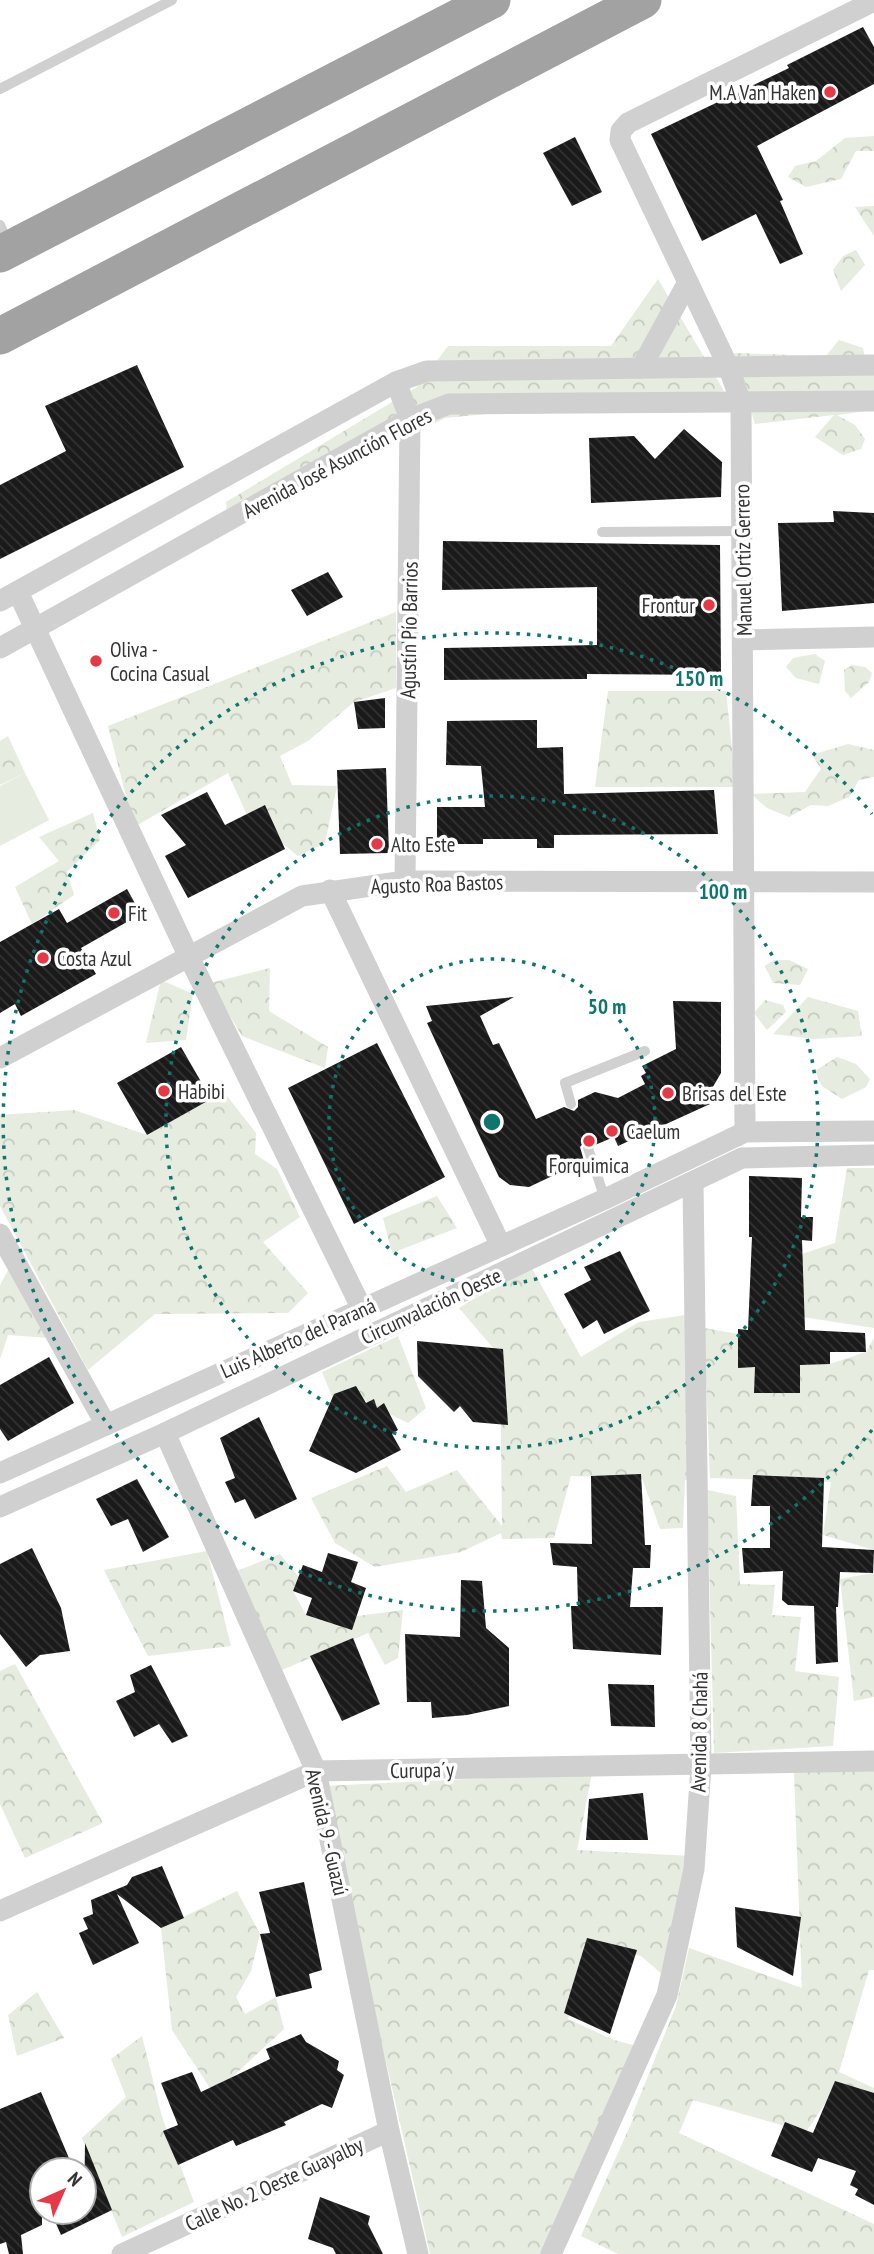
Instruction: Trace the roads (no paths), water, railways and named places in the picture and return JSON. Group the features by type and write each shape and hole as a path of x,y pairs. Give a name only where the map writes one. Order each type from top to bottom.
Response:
{"highway":[{"path":"3,242 492,0"},
{"path":"0,336 643,0"}],"street":[{"name":"Manuel Ortiz Gerrero","path":"745,1132 741,403 729,368 620,140 621,131 628,123 874,1"},
{"path":"641,368 688,282"},
{"name":"Avenida José Asunción Flores","path":"9,597 396,382 427,371 874,365"},
{"name":"Agustín Pío Barrios","path":"396,382 410,418 405,881"},
{"name":"Avenida José Asunción Flores","path":"0,648 410,418 449,404 484,401 874,401"},
{"path":"9,597 34,631 188,957 362,1310"},
{"path":"744,640 874,637"},
{"name":"Agusto Roa Bastos","path":"0,1058 302,896 330,890 405,881 744,884 874,882"},
{"path":"330,890 501,1246"},
{"name":"Luis Alberto del Paraná","path":"0,1473 605,1199 745,1132 874,1131"},
{"name":"Circunvalación Oeste","path":"0,1507 165,1433 742,1158 874,1156"},
{"name":"Avenida 8 Chahá","path":"551,2254 667,1995 694,1869 701,1766 693,1182"},
{"path":"0,1234 106,1425"},
{"name":"Avenida 9 - Guazú","path":"165,1433 316,1772 389,2131 418,2254"},
{"name":"Curupa´y","path":"0,1911 316,1772 874,1761"},
{"name":"Calle No. 2 Oeste Guayalby","path":"122,2254 389,2131"}],"lane":[{"path":"0,89 172,0"},
{"path":"602,532 741,531"},
{"path":"570,1104 565,1083 645,1051"},
{"path":"588,1149 605,1199"}],"place":[{"name":"M.A Van Haken","path":"830,92"},
{"name":"Frontur","path":"709,605"},
{"name":"Oliva - Cocina Casual","path":"96,661"},
{"name":"Alto Este","path":"377,844"},
{"name":"Fit","path":"114,913"},
{"name":"Costa Azul","path":"43,958"},
{"name":"Habibi","path":"164,1091"},
{"name":"Brisas del Este","path":"668,1093"},
{"name":"Caelum","path":"612,1131"},
{"name":"Forquimica","path":"589,1141"}]}
